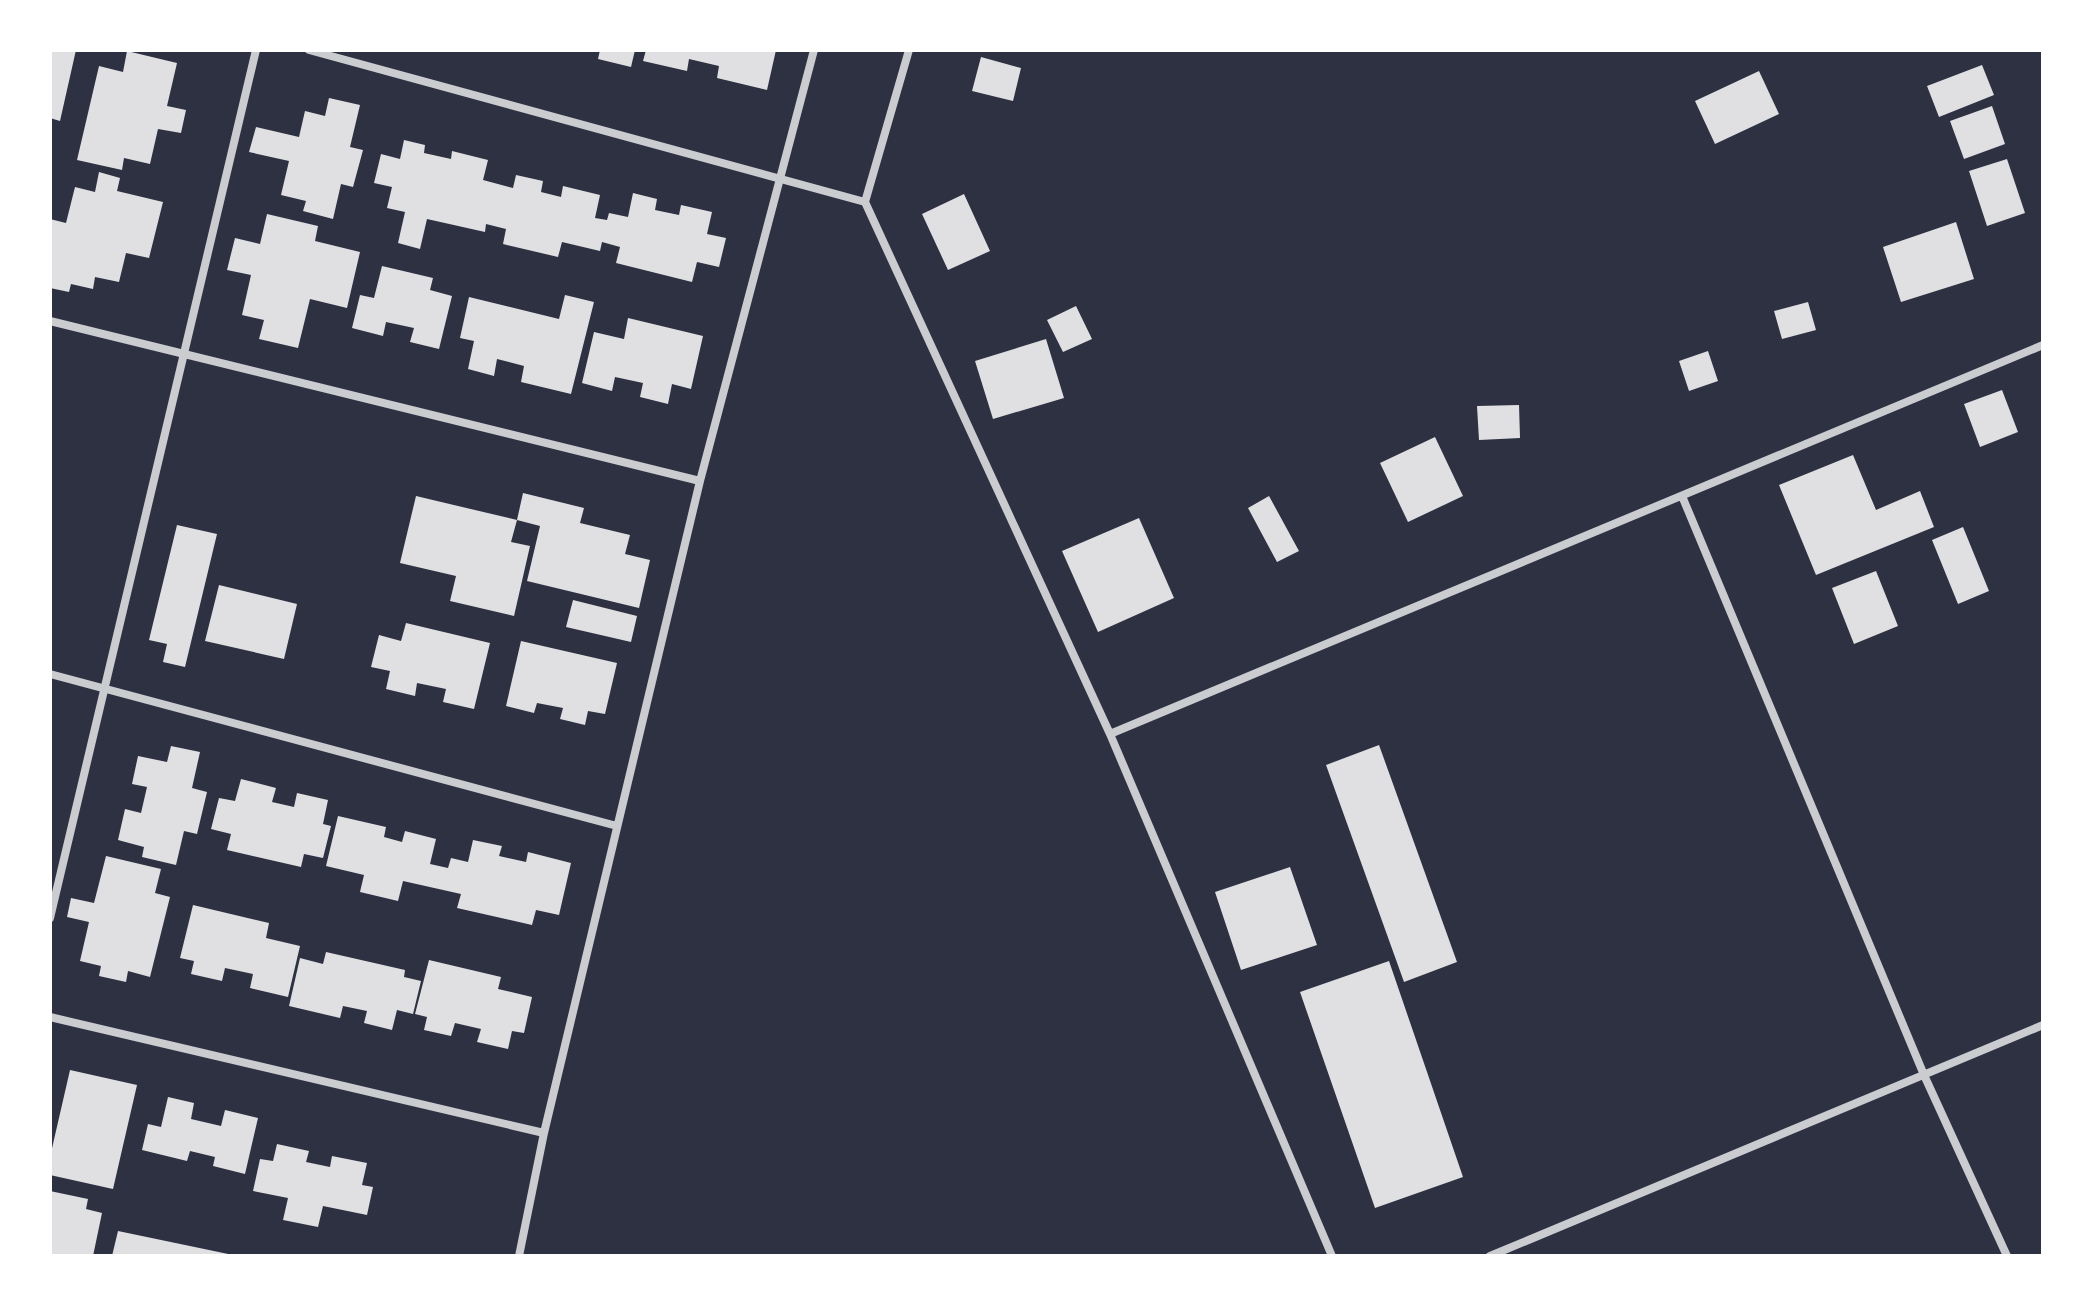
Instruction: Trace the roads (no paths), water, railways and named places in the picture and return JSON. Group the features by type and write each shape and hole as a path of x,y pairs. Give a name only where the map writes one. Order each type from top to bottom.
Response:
{"street":[{"path":"50,918 256,50"},
{"path":"309,50 865,202"},
{"path":"519,1256 544,1133 700,481 814,50"},
{"path":"909,50 865,202 1110,734 1332,1256"},
{"path":"50,321 700,481"},
{"path":"1110,734 2043,345"},
{"path":"1682,496 1924,1075 2007,1256"},
{"path":"50,674 617,826"},
{"path":"50,1017 544,1133"},
{"path":"1490,1256 2043,1025"}]}
